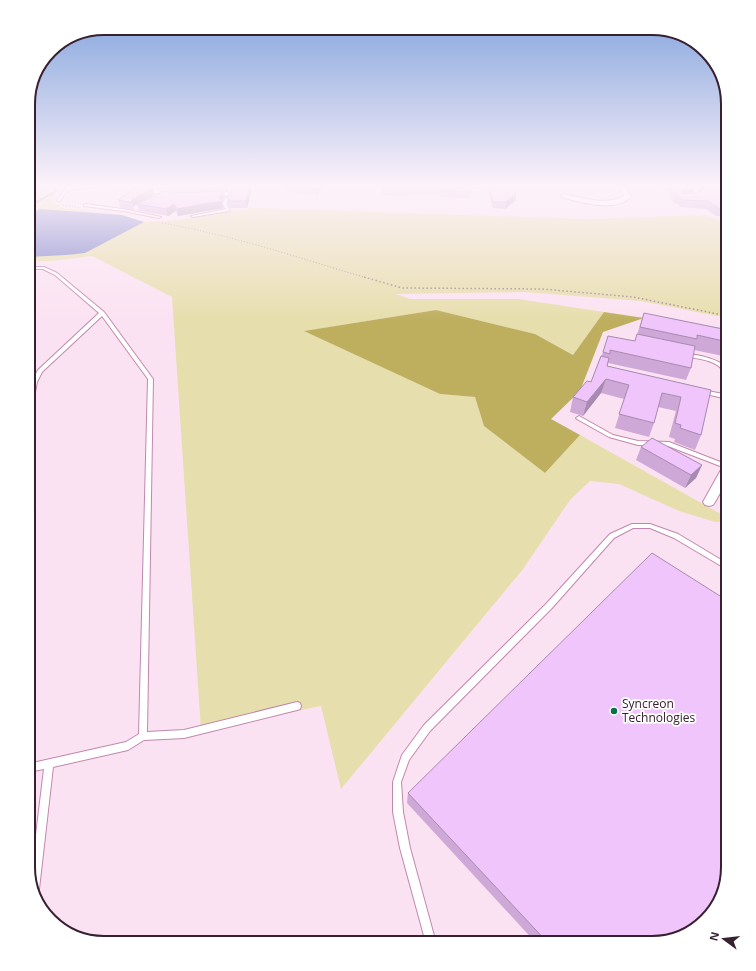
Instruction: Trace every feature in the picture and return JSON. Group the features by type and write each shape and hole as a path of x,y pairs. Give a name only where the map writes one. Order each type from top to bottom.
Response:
{"street":[{"path":"709,502 721,481"}],"lane":[{"path":"35,268 44,268 56,274 102,313 151,379 143,736"},
{"path":"35,380 40,371 102,313"},
{"path":"683,355 711,360 721,365"},
{"path":"698,390 721,395"},
{"path":"579,418 611,436 638,443 669,444 721,465"},
{"path":"429,936 405,848 398,812 397,782 405,758 427,728 549,606 612,536 632,526 650,526 676,536 721,564"},
{"path":"35,767 128,746 143,736 184,734 297,706"},
{"path":"36,876 49,764"}],"path":[{"path":"199,230 242,241 402,288 542,289 633,297 721,315"}],"shaded area":[{"path":"35,230 721,230 721,317 641,301 524,292 396,294 410,299 518,299 604,312 573,355 535,334 436,310 305,331 440,394 475,397 484,426 545,473 580,435 721,514 721,522 715,522 679,511 619,484 590,481 570,500 523,569 341,789 321,706 201,730 172,297 92,256 51,261 35,261"},
{"path":"436,310 535,334 573,355 604,312 644,318 603,332 580,391 551,419 580,435 545,473 484,426 475,397 440,394 304,331"}],"water":[{"path":"35,230 128,230 85,253 35,257"}],"building":[{"path":"644,313 721,329 721,340 697,335 697,339 640,327"},
{"path":"637,334 695,346 691,368 610,350 610,354 603,352 608,336 635,341"},
{"path":"601,356 609,358 607,366 711,390 701,435 680,428 681,425 675,423 681,397 662,393 654,423 619,414 629,385 606,379 587,402 573,397 587,381 591,382"},
{"path":"652,438 702,465 691,475 641,447"},
{"name":"Syncreon Technologies","path":"652,553 721,597 720,881 714,898 704,913 691,924 674,932 652,936 541,936 408,793"}],"place":[{"name":"Syncreon Technologies","path":"614,711"}]}
